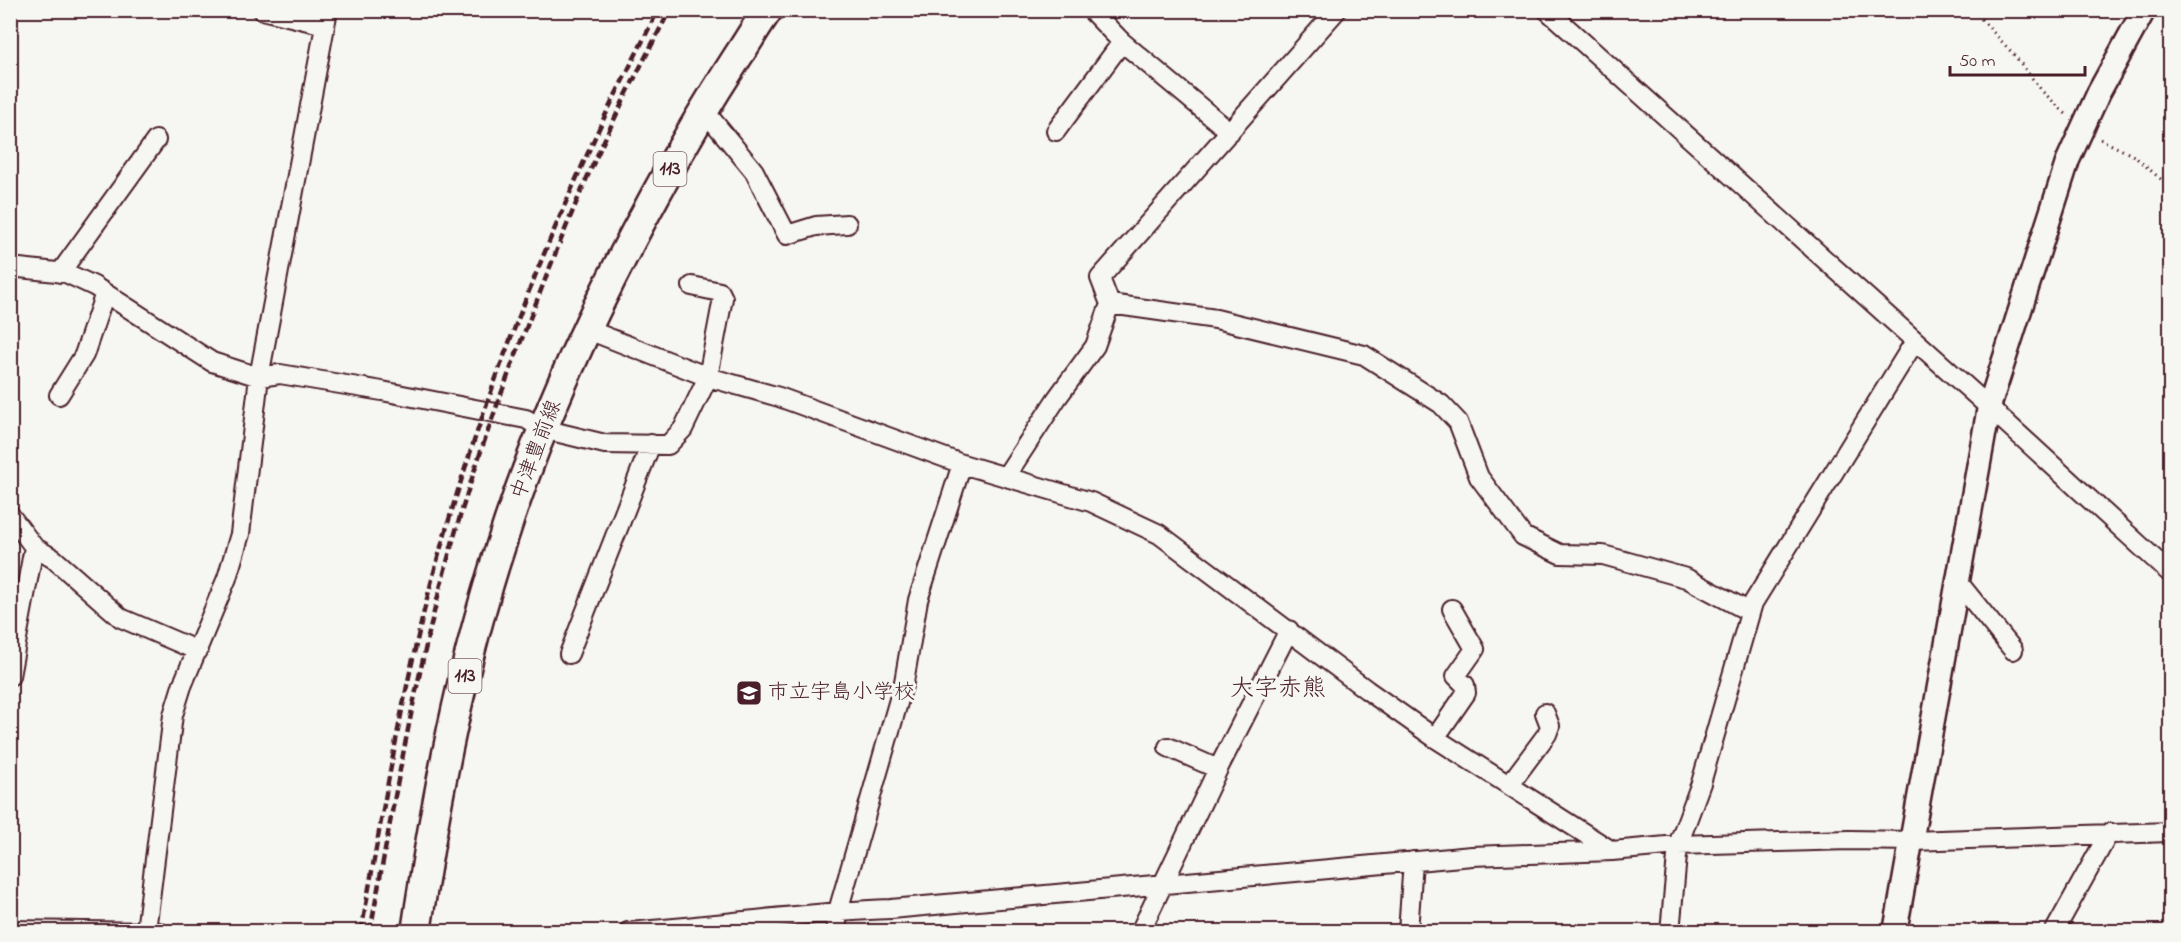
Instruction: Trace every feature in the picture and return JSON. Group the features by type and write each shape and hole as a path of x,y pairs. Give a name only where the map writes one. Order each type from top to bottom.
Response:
{"main road":[{"name":"中津豊前線","path":"416,932 433,820 477,624 504,535 543,429 586,329 635,233 703,109 763,12"}],"street":[{"path":"146,931 173,715 182,686 227,578 240,534 259,377 327,18 262,10"},
{"path":"1091,10 1122,42 1230,132"},
{"path":"1006,476 1057,398 1095,346 1110,304 1100,278 1337,10"},
{"path":"1547,10 1989,407 2170,573"},
{"path":"1895,932 1989,407 2065,171 2099,92 2144,10"},
{"path":"1056,131 1122,42"},
{"path":"703,109 754,171 787,235 816,226 848,224"},
{"path":"60,273 156,141"},
{"path":"10,267 60,273 94,286 212,362 259,377 280,374 382,391 526,419 543,429 605,444 668,445 683,429 708,377 723,298 720,292 692,286"},
{"path":"59,395 84,355 105,293"},
{"path":"1110,304 1216,319 1364,355 1441,405 1458,422 1479,477 1523,536 1560,554 1604,555 1686,578 1750,612"},
{"path":"586,329 708,377 779,397 962,464 1091,502 1160,534 1367,690 1435,738 1612,851"},
{"path":"1670,932 1678,845 1701,783 1753,603 1915,341"},
{"path":"569,654 651,444"},
{"path":"836,932 838,911 904,682 918,600 962,464"},
{"path":"10,515 34,547 54,559 121,618 198,651"},
{"path":"10,676 34,547"},
{"path":"1958,582 2013,650"},
{"path":"1435,738 1466,693 1465,685 1456,676 1475,649 1452,609"},
{"path":"1140,932 1218,768 1289,630"},
{"path":"1509,785 1547,734 1550,726 1545,713"},
{"path":"1168,747 1218,768"},
{"path":"628,932 747,927 838,911 891,909 1164,882 1472,856 1612,851 1678,845 1849,840 1912,841 2170,832"},
{"path":"2054,932 2109,833"},
{"path":"1408,932 1413,861"},
{"path":"10,930 158,932"}],"path":[{"path":"1973,10 2061,111 2089,134 2134,156 2170,187"}],"railway":[{"path":"361,932 407,685 430,588 459,486 495,379 557,222 603,120 658,10"},
{"path":"370,932 427,640 470,486 510,370 570,217 590,170 670,10"}],"place":[{"name":"市立宇島小学校","path":"749,693"}],"district":[{"name":"大字赤熊","path":"1278,689"}]}
